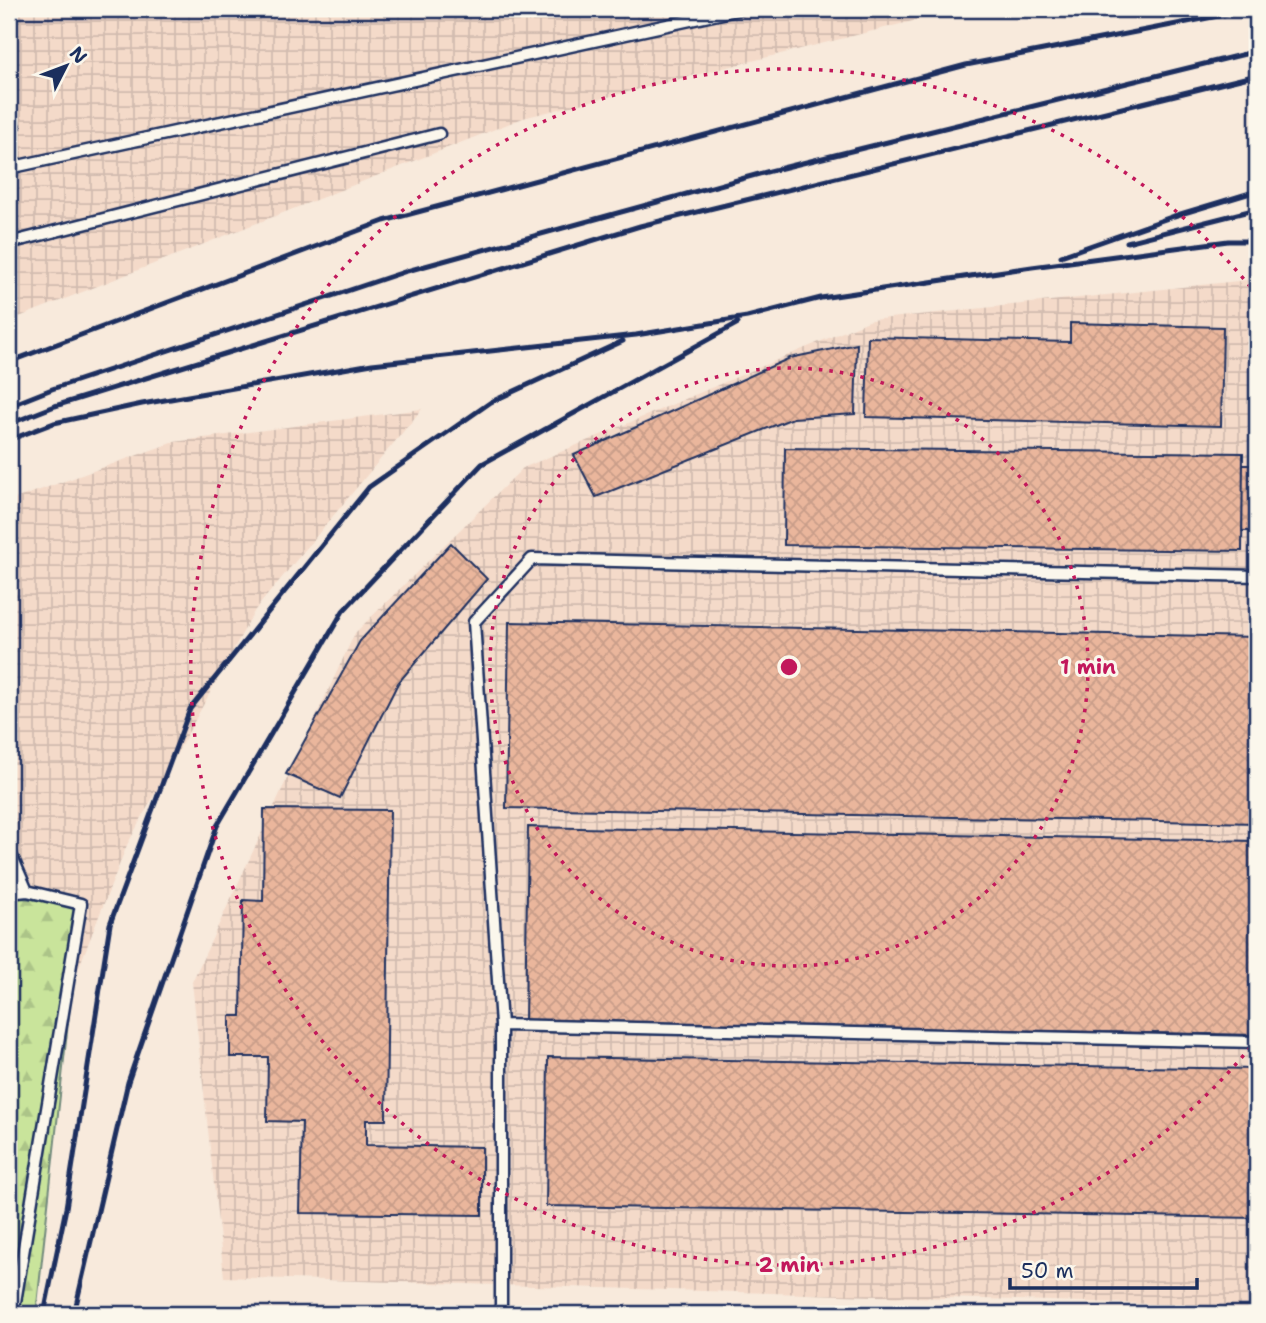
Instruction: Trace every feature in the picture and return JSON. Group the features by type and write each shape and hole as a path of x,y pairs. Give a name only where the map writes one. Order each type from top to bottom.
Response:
{"lane":[{"path":"9,168 741,9"},
{"path":"9,243 439,134"},
{"path":"501,1314 502,1025 474,622 532,559 1257,576"},
{"path":"9,850 27,891"},
{"path":"9,893 27,891 81,904 13,1314"},
{"path":"502,1025 1257,1042"}],"shaded area":[{"path":"9,9 961,9 523,118 9,321"},
{"path":"1257,279 1257,1307 224,1277 192,982 355,633 523,468 871,320"},
{"path":"422,409 255,610 127,845 77,972 9,965 9,501 174,442"}],"green space":[{"path":"9,897 81,904 36,1314 9,1314"}],"building":[{"path":"9,95 21,128 9,132"},
{"path":"1070,323 1223,327 1221,426 866,417 868,337 1070,342"},
{"path":"857,344 855,414 793,418 596,497 574,455 790,358"},
{"path":"785,448 1243,453 1242,551 784,545"},
{"path":"1243,465 1257,465 1257,531 1242,531"},
{"path":"451,543 487,579 398,683 340,798 286,774 360,641"},
{"path":"509,622 1257,637 1257,823 506,808"},
{"path":"264,809 390,810 386,1120 366,1120 366,1145 482,1147 482,1215 300,1213 302,1122 267,1121 268,1057 230,1057 230,1016 241,1016 243,900 263,901"},
{"path":"528,827 1257,841 1257,1035 525,1022"},
{"path":"548,1057 1257,1069 1257,1218 546,1206"}],"railway":[{"path":"9,362 384,221 966,65 1254,9"},
{"path":"9,406 52,389 407,271 770,171 1257,51"},
{"path":"9,424 55,406 640,226 1257,75"},
{"path":"1061,256 1174,216 1257,191"},
{"path":"1127,242 1257,209"},
{"path":"9,440 54,423 142,404 372,364 636,335 747,317 821,298 1228,241 1257,241"},
{"path":"74,1314 128,1082 217,826 343,611 482,464 738,323"},
{"path":"44,1314 66,1208 110,924 190,709 369,487 491,402 623,341"}]}
